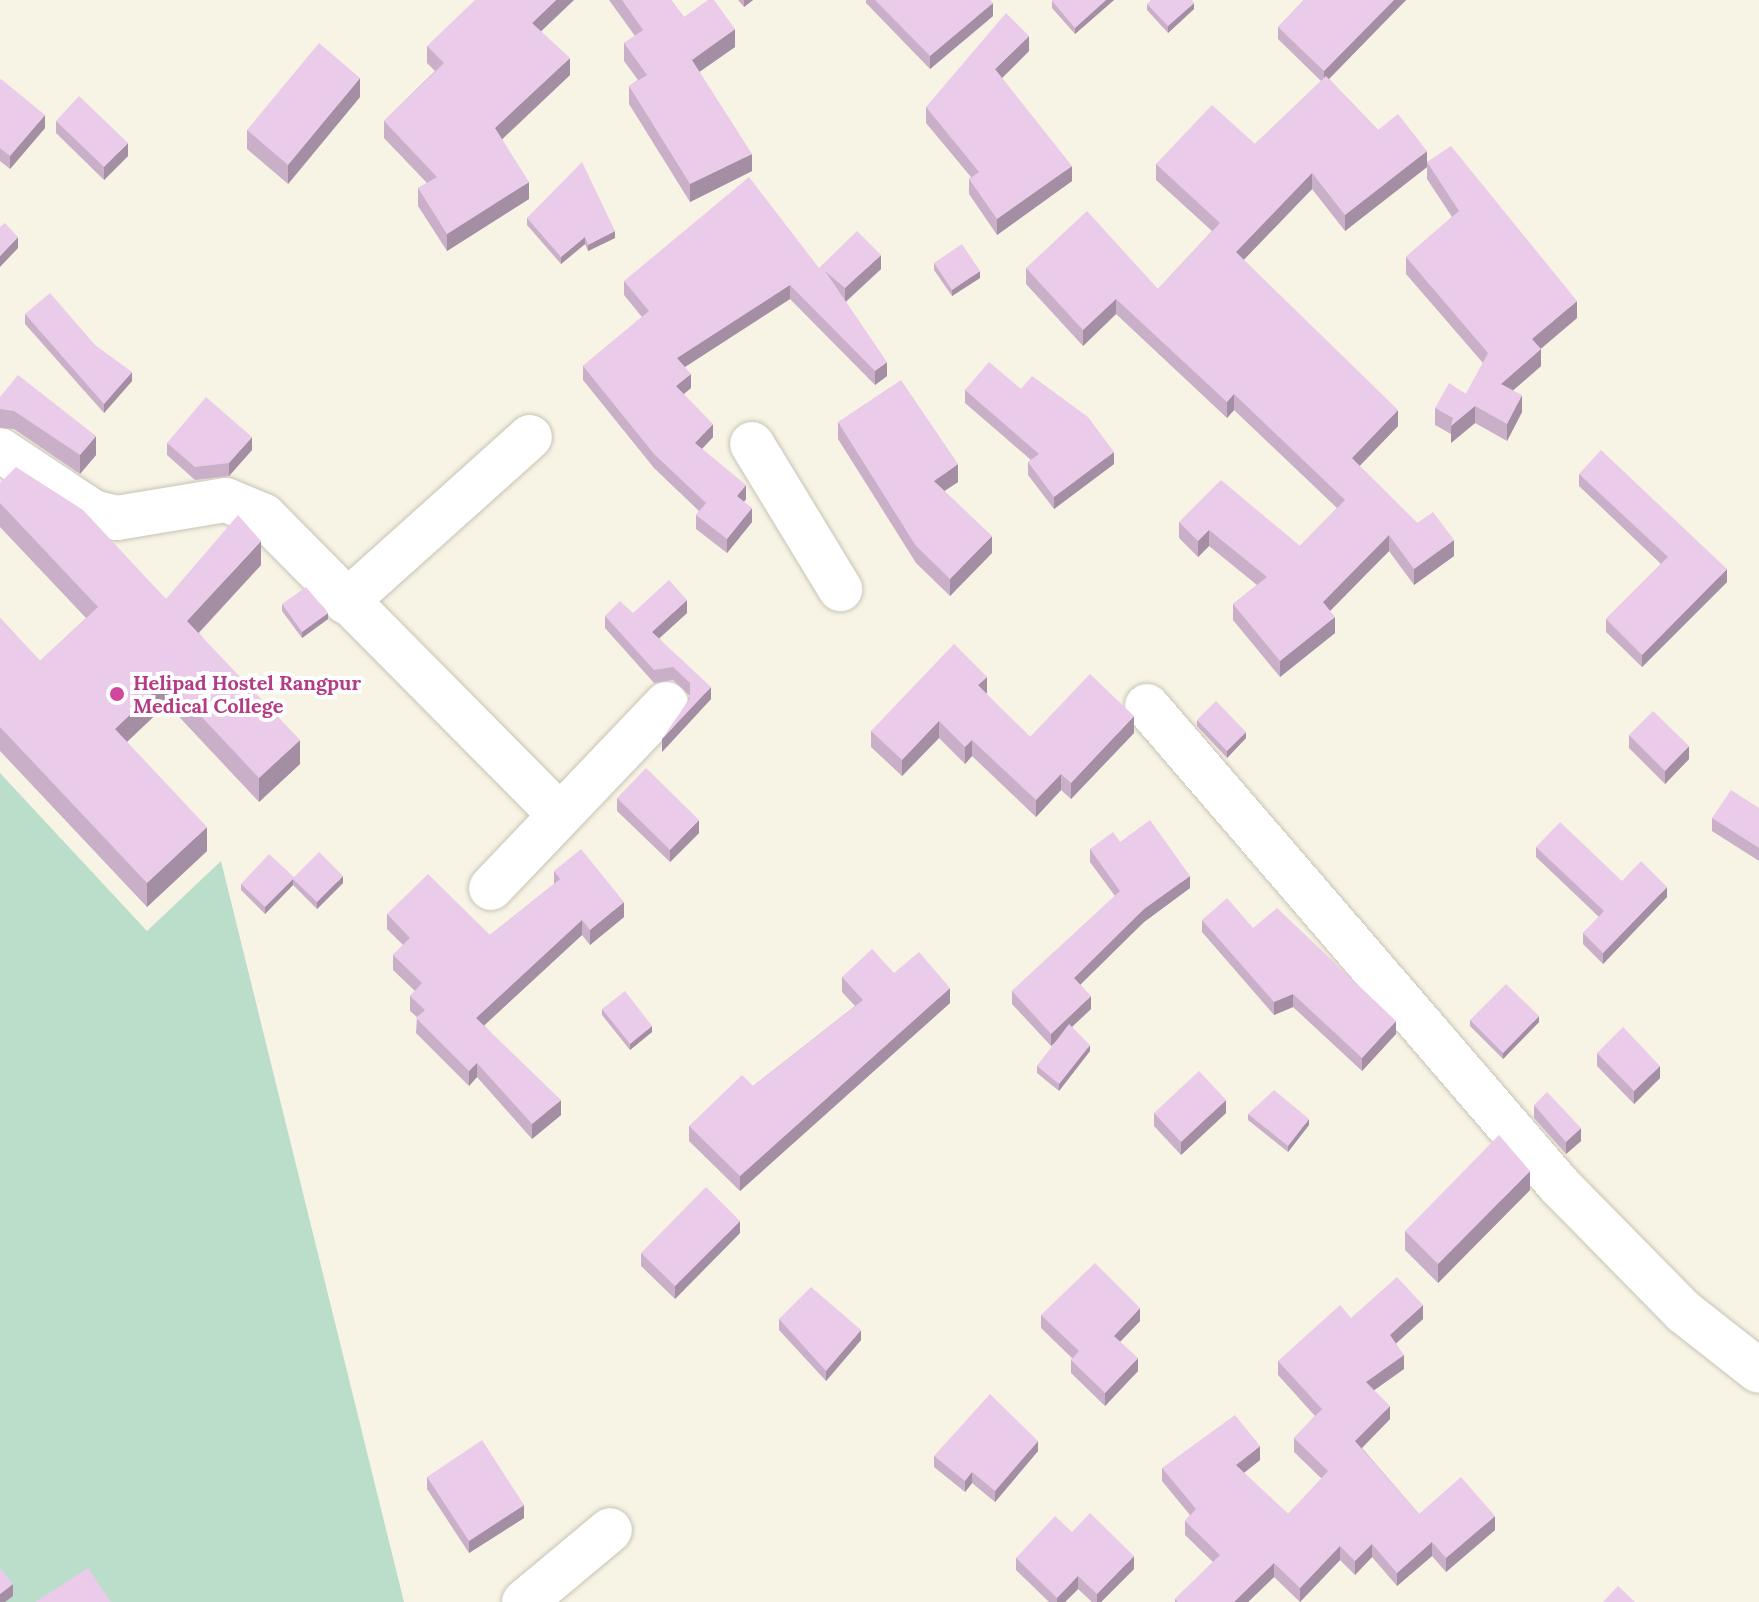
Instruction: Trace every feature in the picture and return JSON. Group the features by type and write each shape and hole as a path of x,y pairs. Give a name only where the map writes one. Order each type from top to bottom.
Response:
{"street":[{"path":"346,602 530,437"},
{"path":"752,444 840,589"},
{"path":"0,450 65,499 117,518 226,500 245,505 558,813"},
{"path":"491,888 558,813 666,704"},
{"path":"1147,706 1559,1185 1684,1312 1759,1371"},
{"path":"524,1602 610,1530"}],"green space":[{"path":"0,773 147,931 221,861 404,1602 0,1602"}],"building":[{"path":"475,0 556,0 532,23 570,58 495,128 529,182 447,234 418,188 437,177 384,121 444,63 427,46"},
{"path":"622,0 671,0 684,17 708,0 714,0 735,29 692,60 752,154 690,184 629,86 647,75 624,43 643,30"},
{"path":"875,0 990,0 993,3 930,56"},
{"path":"1053,0 1106,0 1075,28"},
{"path":"1151,0 1192,0 1194,3 1168,26 1147,4"},
{"path":"1304,0 1394,0 1324,71 1278,27"},
{"path":"1006,13 1029,36 995,69 1072,166 997,219 969,179 979,172 926,107"},
{"path":"319,43 360,78 288,165 247,130"},
{"path":"1326,76 1378,130 1398,114 1427,151 1345,215 1312,173 1236,252 1398,410 1352,458 1417,523 1433,512 1454,540 1414,569 1389,535 1323,602 1335,617 1280,661 1233,604 1267,577 1209,530 1198,541 1179,522 1221,480 1300,546 1345,500 1234,394 1227,402 1116,299 1083,330 1026,268 1087,211 1158,289 1220,223 1156,164 1212,105 1255,144"},
{"path":"1,79 45,115 10,156 0,148"},
{"path":"79,96 128,143 104,167 56,121"},
{"path":"1451,146 1577,301 1532,339 1541,349 1501,384 1522,395 1507,424 1475,406 1451,426 1453,418 1435,408 1449,383 1466,394 1488,353 1406,257 1459,211 1427,162"},
{"path":"582,162 615,231 588,245 585,237 561,257 527,218"},
{"path":"749,177 819,268 857,231 881,255 845,288 825,271 887,362 875,371 790,285 677,358 691,374 676,386 713,424 695,443 746,485 737,496 752,508 727,539 696,515 706,503 654,454 583,366 649,311 624,281"},
{"path":"5,223 18,237 0,256 0,227"},
{"path":"962,244 980,271 952,290 934,263"},
{"path":"50,293 95,345 132,372 104,404 25,314"},
{"path":"989,362 1021,389 1032,376 1088,417 1114,452 1054,497 1028,462 1039,454 965,390"},
{"path":"18,375 96,436 80,455 14,411 0,409 0,397"},
{"path":"901,380 958,464 934,481 992,536 950,579 916,546 838,422"},
{"path":"206,397 252,437 229,463 195,467 167,443"},
{"path":"1601,450 1727,569 1642,655 1606,619 1668,557 1579,474"},
{"name":"Helipad Hostel Rangpur Medical College","path":"16,467 83,510 166,599 238,515 261,541 187,621 300,740 259,778 167,680 115,729 207,827 147,883 0,727 0,618 40,661 98,607 0,503 0,483"},
{"path":"669,580 687,600 652,632 711,687 662,739 690,698 690,683 673,667 654,670 605,616 620,601 633,613"},
{"path":"306,587 328,613 302,632 282,604"},
{"path":"954,644 987,677 978,685 1030,737 1090,674 1134,716 1071,783 1061,774 1036,800 972,740 965,747 939,721 902,760 871,731"},
{"path":"1216,701 1246,732 1227,751 1197,720"},
{"path":"1653,711 1689,746 1665,771 1629,735"},
{"path":"646,768 699,820 670,850 617,798"},
{"path":"1731,790 1759,808 1759,848 1712,818"},
{"path":"1150,820 1190,876 1144,909 1074,978 1091,996 1051,1034 1012,991 1120,891 1090,849 1113,832 1120,842"},
{"path":"1560,822 1622,881 1641,861 1667,887 1603,953 1583,933 1604,911 1536,847"},
{"path":"581,849 624,902 590,930 582,920 476,1018 561,1100 532,1124 477,1063 469,1071 416,1018 425,1010 410,996 422,983 393,955 410,938 387,914 428,874 490,935 560,879 554,871"},
{"path":"319,852 343,876 317,902 293,879 265,907 241,884 269,854 294,877"},
{"path":"1227,898 1253,928 1277,908 1396,1021 1362,1058 1293,994 1274,1002 1202,920"},
{"path":"872,949 894,973 919,952 950,988 740,1176 689,1126 742,1075 753,1086 863,1000 842,977"},
{"path":"1506,984 1539,1016 1503,1053 1470,1020"},
{"path":"625,991 652,1026 630,1044 602,1009"},
{"path":"1069,1024 1090,1045 1059,1084 1037,1066"},
{"path":"1623,1027 1660,1066 1634,1091 1597,1053"},
{"path":"1199,1071 1226,1100 1181,1142 1154,1113"},
{"path":"1274,1090 1309,1119 1288,1146 1248,1114"},
{"path":"1547,1092 1581,1128 1566,1142 1534,1105"},
{"path":"1499,1135 1530,1171 1438,1264 1405,1231"},
{"path":"706,1187 740,1221 675,1286 641,1253"},
{"path":"1095,1263 1140,1308 1114,1336 1138,1358 1105,1393 1071,1360 1079,1351 1041,1315"},
{"path":"1397,1277 1423,1305 1390,1335 1404,1355 1366,1382 1390,1406 1355,1441 1419,1514 1461,1477 1495,1516 1446,1558 1432,1542 1397,1573 1372,1544 1355,1561 1340,1546 1300,1588 1274,1563 1234,1602 1178,1602 1175,1599 1220,1555 1185,1521 1196,1509 1162,1468 1235,1415 1260,1446 1236,1465 1288,1514 1328,1471 1294,1438 1322,1409 1278,1361 1340,1305 1351,1318"},
{"path":"811,1287 861,1330 826,1371 779,1319"},
{"path":"990,1394 1038,1441 995,1491 972,1472 965,1481 934,1456"},
{"path":"482,1440 524,1505 469,1541 427,1477"},
{"path":"1090,1513 1134,1556 1097,1594 1078,1576 1057,1598 1016,1558 1055,1516 1072,1532"},
{"path":"0,1568 13,1584 0,1594"},
{"path":"88,1568 111,1602 35,1602"},
{"path":"1618,1586 1635,1602 1603,1602"}],"place":[{"name":"Helipad Hostel Rangpur Medical College","path":"117,694"}]}
